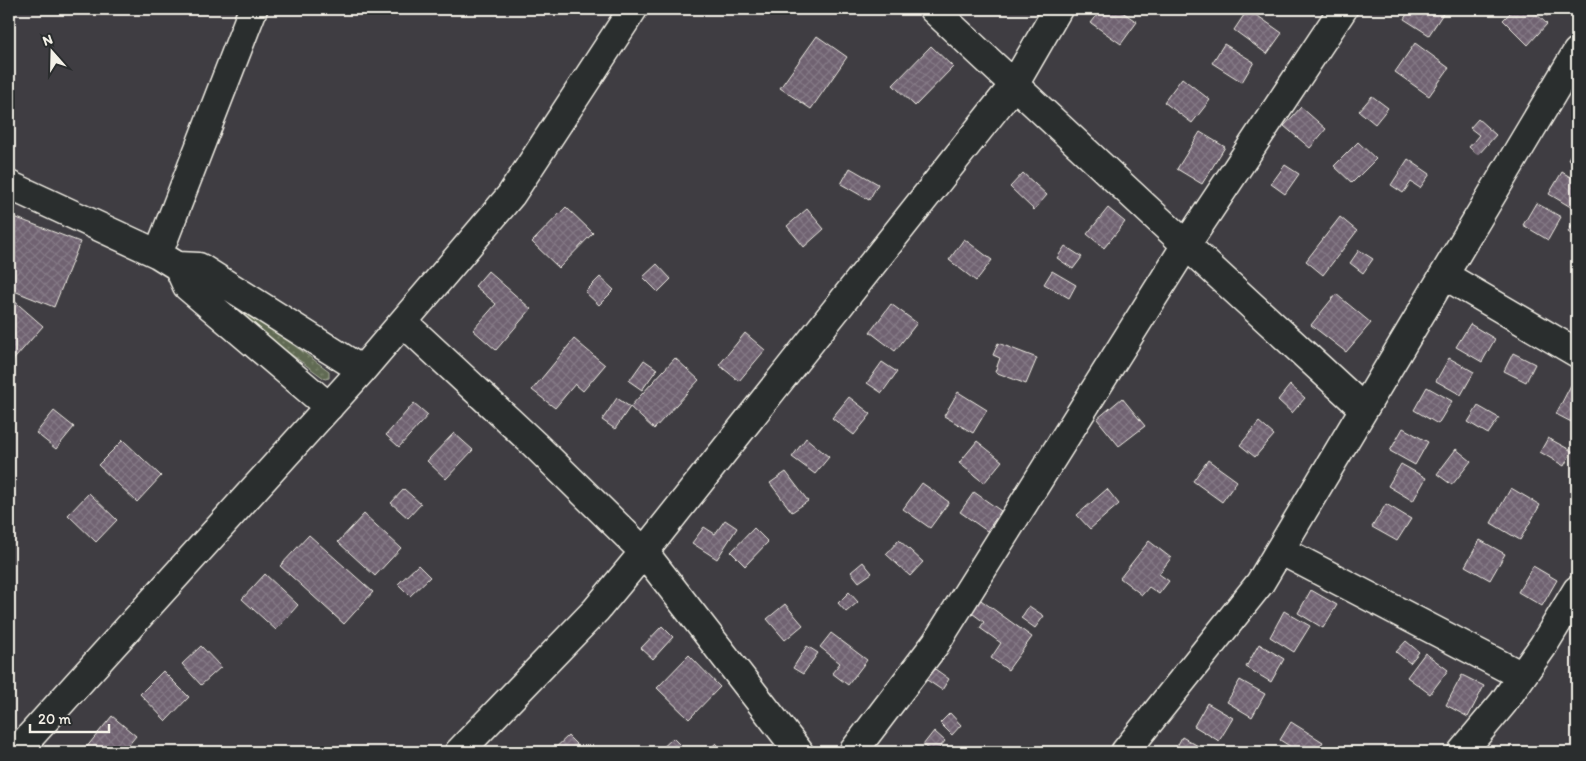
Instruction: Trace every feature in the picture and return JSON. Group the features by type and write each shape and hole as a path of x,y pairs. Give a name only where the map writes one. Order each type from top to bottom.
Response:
{"street":[{"path":"168,260 253,9"},
{"path":"16,752 362,370 511,195 633,9"},
{"path":"933,9 1364,409"},
{"path":"459,752 596,610 644,552 1014,84 1058,9"},
{"path":"853,752 936,643 1186,245 1343,9"},
{"path":"1126,752 1260,584 1577,52"},
{"path":"9,185 168,260 199,268 362,370"},
{"path":"168,260 187,286 329,407"},
{"path":"1444,275 1577,352"},
{"path":"404,322 534,444 644,552 799,752"},
{"path":"1280,550 1522,676"},
{"path":"1462,752 1503,703 1543,646 1577,590"}],"green space":[{"path":"196,273 329,371 329,378 325,379 190,281"}],"building":[{"path":"1102,9 1118,9 1137,22 1121,44 1091,23"},
{"path":"1248,9 1282,33 1267,54 1234,30"},
{"path":"1410,9 1438,9 1444,12 1429,35 1404,19"},
{"path":"1514,9 1531,9 1547,24 1528,45 1503,20"},
{"path":"1538,9 1553,9 1547,16"},
{"path":"817,36 847,57 811,109 780,88"},
{"path":"1415,43 1449,68 1429,96 1395,72"},
{"path":"1224,44 1254,62 1242,82 1212,63"},
{"path":"931,46 953,67 915,106 893,85"},
{"path":"1182,78 1210,100 1192,123 1164,102"},
{"path":"1372,96 1388,108 1375,124 1359,111"},
{"path":"1301,107 1326,129 1310,148 1284,126"},
{"path":"1478,119 1496,135 1478,155 1469,147 1479,135 1470,128"},
{"path":"1200,132 1225,147 1202,184 1177,169"},
{"path":"1358,142 1376,159 1352,183 1334,166"},
{"path":"1577,143 1577,164 1568,159"},
{"path":"1408,159 1430,174 1420,188 1411,182 1403,193 1391,185"},
{"path":"1285,165 1299,174 1285,194 1271,184"},
{"path":"850,168 878,184 869,200 841,184"},
{"path":"1562,172 1577,181 1577,203 1574,209 1549,194"},
{"path":"1023,173 1047,195 1034,210 1010,187"},
{"path":"1536,203 1561,217 1548,240 1523,225"},
{"path":"566,207 593,233 559,268 532,242"},
{"path":"1108,208 1125,222 1104,248 1087,234"},
{"path":"807,209 824,229 804,247 787,226"},
{"path":"9,215 80,242 54,307 9,289"},
{"path":"1340,217 1357,231 1323,275 1306,261"},
{"path":"1577,219 1577,238 1568,232"},
{"path":"964,239 992,260 976,281 949,260"},
{"path":"1065,246 1082,257 1073,269 1057,258"},
{"path":"1359,250 1373,259 1363,273 1350,263"},
{"path":"657,264 671,279 658,292 643,277"},
{"path":"488,271 531,309 496,350 473,330 496,304 475,286"},
{"path":"1052,271 1076,285 1069,298 1044,284"},
{"path":"600,277 614,290 599,305 585,292"},
{"path":"1336,294 1371,323 1346,352 1311,325"},
{"path":"9,298 43,326 9,365"},
{"path":"891,304 917,323 895,351 870,332"},
{"path":"1470,324 1495,339 1482,362 1456,347"},
{"path":"745,333 765,350 739,381 719,365"},
{"path":"574,339 605,365 583,391 575,384 555,408 532,390"},
{"path":"998,343 1037,358 1026,384 995,372 1000,358 993,355"},
{"path":"1513,353 1535,364 1526,382 1504,371"},
{"path":"675,358 699,380 654,429 630,407"},
{"path":"1449,358 1474,372 1461,395 1436,381"},
{"path":"644,360 657,369 642,390 629,381"},
{"path":"882,362 897,372 882,393 867,383"},
{"path":"1290,385 1305,398 1292,413 1278,400"},
{"path":"1571,385 1577,388 1577,425 1556,414"},
{"path":"1427,387 1452,401 1438,424 1414,410"},
{"path":"958,392 987,410 973,433 944,416"},
{"path":"849,397 871,414 854,435 832,418"},
{"path":"617,398 630,407 615,429 602,420"},
{"path":"1122,398 1145,426 1119,446 1097,419"},
{"path":"414,403 428,415 399,447 386,435"},
{"path":"1478,406 1499,418 1488,434 1468,422"},
{"path":"54,411 74,427 56,449 36,433"},
{"path":"1259,422 1274,435 1255,457 1240,445"},
{"path":"1403,428 1428,442 1415,465 1390,451"},
{"path":"454,433 473,450 446,479 427,461"},
{"path":"806,438 829,457 815,474 792,457"},
{"path":"1548,438 1572,451 1564,466 1540,452"},
{"path":"123,440 161,476 137,502 98,465"},
{"path":"977,441 1002,461 984,483 959,463"},
{"path":"1456,449 1471,461 1452,485 1437,474"},
{"path":"1208,460 1237,481 1222,502 1193,481"},
{"path":"1401,464 1426,478 1413,501 1388,486"},
{"path":"786,472 808,501 792,512 770,483"},
{"path":"922,483 949,502 930,528 903,509"},
{"path":"1511,488 1540,505 1520,540 1491,523"},
{"path":"404,489 421,504 408,518 391,503"},
{"path":"1107,489 1119,504 1090,529 1077,515"},
{"path":"974,492 1001,511 987,531 960,512"},
{"path":"89,493 117,520 96,542 68,515"},
{"path":"1386,504 1411,519 1397,541 1372,527"},
{"path":"364,514 401,548 375,576 338,542"},
{"path":"725,520 737,528 717,559 692,543 704,527 715,534"},
{"path":"754,528 768,542 745,566 731,552"},
{"path":"309,535 373,592 344,624 280,566"},
{"path":"899,540 923,562 910,576 886,554"},
{"path":"1480,540 1505,554 1490,580 1465,566"},
{"path":"1149,541 1171,558 1159,574 1169,581 1159,594 1149,587 1142,595 1120,578"},
{"path":"863,562 872,573 859,582 851,572"},
{"path":"418,565 430,577 410,596 398,584"},
{"path":"1533,566 1557,580 1542,606 1518,592"},
{"path":"265,574 298,605 276,630 242,599"},
{"path":"1311,590 1337,605 1323,628 1298,613"},
{"path":"849,592 858,602 846,612 838,603"},
{"path":"978,598 1032,637 1008,670 991,658 1001,643 980,628 984,622 969,611"},
{"path":"785,604 803,625 785,640 767,619"},
{"path":"1029,606 1044,616 1035,628 1021,618"},
{"path":"1284,611 1310,626 1294,652 1270,637"},
{"path":"662,626 673,637 653,659 641,648"},
{"path":"831,633 867,660 848,685 832,673 840,663 820,647"},
{"path":"1406,641 1419,652 1410,663 1396,652"},
{"path":"1259,644 1284,659 1271,682 1246,667"},
{"path":"201,646 221,667 201,685 182,664"},
{"path":"807,646 818,653 803,674 793,668"},
{"path":"1425,653 1448,670 1430,694 1407,677"},
{"path":"689,655 720,687 689,719 657,688"},
{"path":"935,669 949,679 942,690 927,680"},
{"path":"163,671 189,697 166,721 140,694"},
{"path":"1462,675 1484,686 1468,717 1446,705"},
{"path":"1240,680 1265,694 1252,717 1227,702"},
{"path":"1207,703 1233,718 1219,741 1194,726"},
{"path":"950,713 961,725 952,735 940,723"},
{"path":"112,716 136,736 123,752 89,752 85,749"},
{"path":"1291,722 1323,742 1316,752 1299,752 1280,740"},
{"path":"934,731 945,741 936,752 931,752 923,745"},
{"path":"568,736 584,752 551,752"},
{"path":"1182,737 1209,752 1174,752"},
{"path":"673,738 687,752 658,752"},
{"path":"716,743 725,752 706,752"}]}
